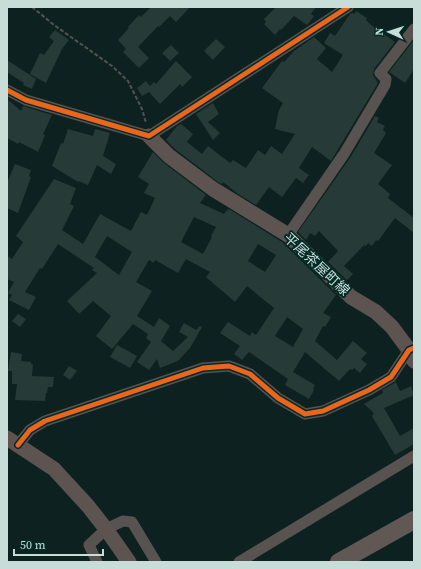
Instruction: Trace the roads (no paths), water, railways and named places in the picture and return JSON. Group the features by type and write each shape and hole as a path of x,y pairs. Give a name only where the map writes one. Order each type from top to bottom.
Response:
{"highway":[{"path":"339,562 414,520"}],"main road":[{"name":"平尾茶屋町線","path":"149,136 169,156 213,190 288,235 351,296 376,312 392,327 412,353"},
{"path":"13,441 54,469 106,528 129,562"}],"street":[{"path":"7,90 26,100 149,136 348,7"},
{"path":"288,235 344,154 385,85 386,79 380,73 414,29"},
{"path":"13,441 45,421 203,368 229,366 250,374 278,398 305,414 323,411 369,390 391,377 412,353"},
{"path":"239,562 414,456"},
{"path":"97,562 89,545 106,528 123,521 132,522 156,562"}]}
